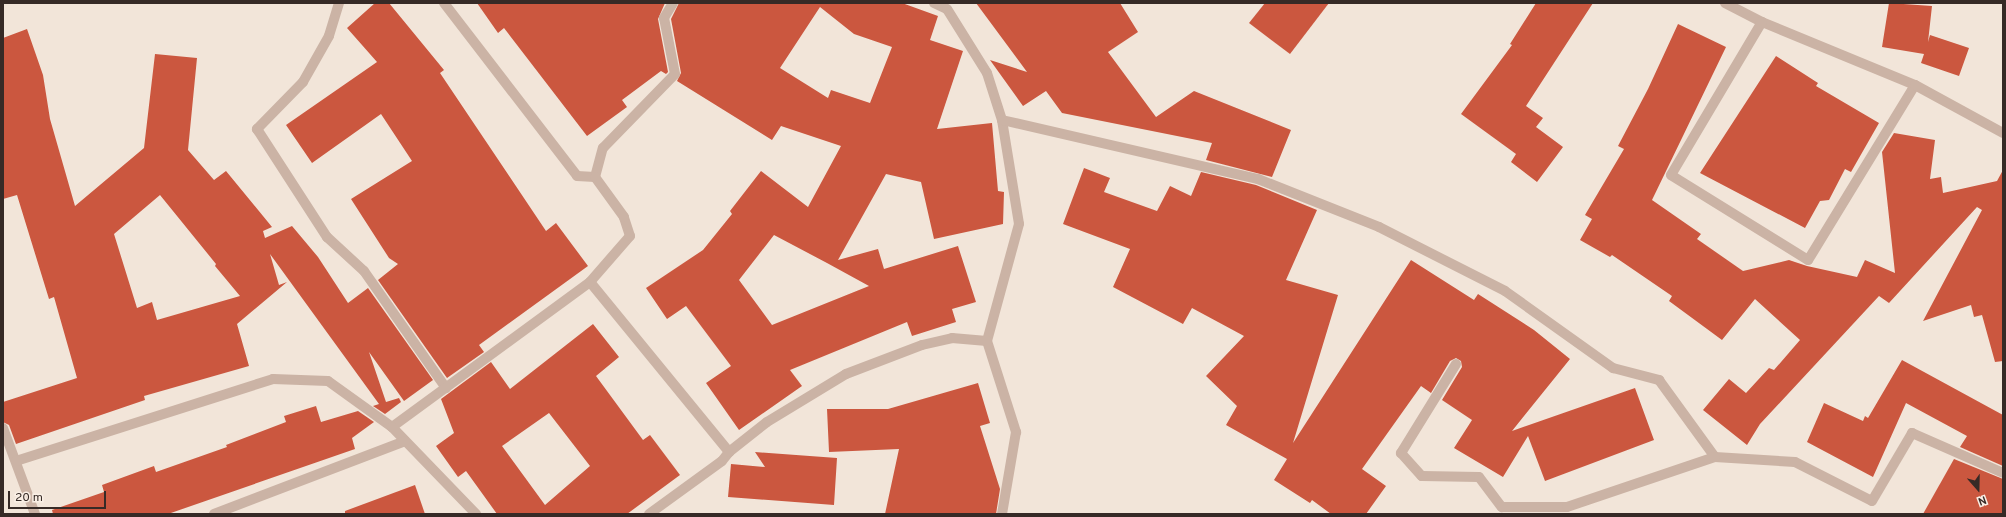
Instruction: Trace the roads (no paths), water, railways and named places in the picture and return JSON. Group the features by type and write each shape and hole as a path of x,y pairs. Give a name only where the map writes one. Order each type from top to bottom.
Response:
{"street":[{"path":"339,3 329,36 303,82 257,129 327,236 364,271 446,388"},
{"path":"444,3 577,176 596,177"},
{"path":"392,427 590,282 630,236 624,217 596,177 603,148 675,74 664,18 673,3"},
{"path":"934,3 947,9 987,73 1002,120 1019,224 987,341 1016,432 1002,514"},
{"path":"1725,3 1762,22 1915,84 2003,133"},
{"path":"1762,22 1671,175 1808,260 1915,84"},
{"path":"1002,120 1258,179 1379,227 1505,291 1613,368 1660,380 1715,457"},
{"path":"590,282 729,452"},
{"path":"649,514 722,460 729,452 767,422 846,374 922,346 952,338 987,341"},
{"path":"1456,364 1401,453 1422,476 1478,477 1502,507 1567,507 1715,457 1795,462 1872,501 1912,433 2003,473"},
{"path":"16,461 273,379 328,381 392,427 476,514"},
{"path":"3,428 35,514"},
{"path":"214,514 405,441"}]}
